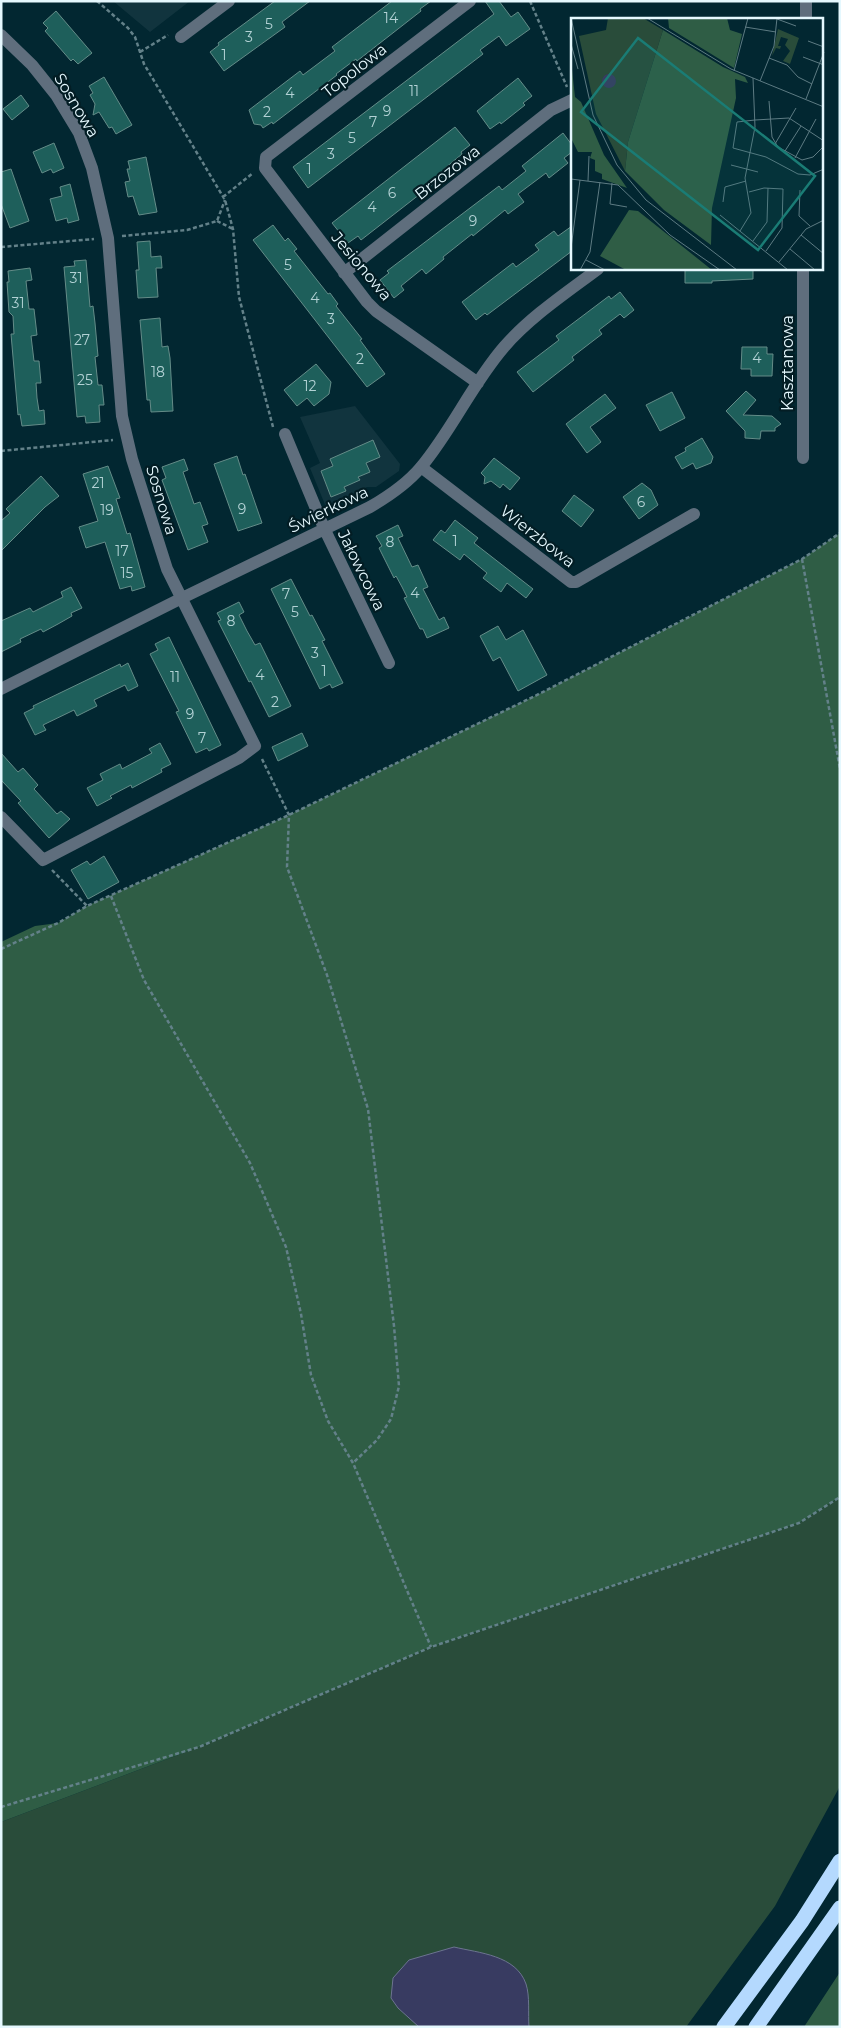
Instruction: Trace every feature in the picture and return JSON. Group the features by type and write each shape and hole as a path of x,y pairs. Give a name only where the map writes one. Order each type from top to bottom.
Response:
{"highway":[{"path":"724,2027 802,1921 840,1860"},
{"path":"756,2027 840,1908"}],"street":[{"path":"181,36 229,1"},
{"name":"Topolowa","path":"265,168 266,158 470,1"},
{"path":"806,1 806,18"},
{"name":"Sosnowa","path":"1,36 32,65 56,95 79,133 92,168 108,238 117,372 127,439 167,570 255,746 239,758 43,860"},
{"name":"Brzozowa","path":"344,273 551,110 571,100"},
{"name":"Jesionowa","path":"265,168 344,273 376,311 478,383"},
{"name":"Świerkowa","path":"1,689 384,499 398,490 421,467 478,383 513,338 537,316 597,270"},
{"name":"Kasztanowa","path":"803,270 803,458"},
{"name":"Jałowcowa","path":"285,434 324,528 389,663"},
{"name":"Wierzbowa","path":"421,467 571,582 576,582 694,514"},
{"path":"1,817 43,860"}],"path":[{"path":"98,1 128,28 135,37 144,64 223,197 233,229 239,298 273,427 282,446 290,446"},
{"path":"530,1 571,98"},
{"path":"140,52 167,34 181,36"},
{"path":"223,197 257,170 265,168"},
{"path":"217,221 233,229"},
{"path":"1,450 127,439"},
{"path":"1,949 58,923 87,906 289,815 535,696 802,559 840,532"},
{"path":"802,559 840,769"},
{"path":"265,764 289,815 287,867 327,975 368,1109 394,1326 399,1386 391,1419 377,1440 353,1463"},
{"path":"43,860 87,906"},
{"path":"111,896 144,980 250,1163 286,1247 301,1314 311,1375 328,1421 353,1463 431,1647"},
{"path":"1,1807 199,1747 431,1647 799,1522 840,1497"}],"shaded area":[{"path":"113,1 190,1 150,32"},
{"path":"355,406 400,464 399,471 376,487 367,487 326,507 310,468 320,463 300,417"}],"green space":[{"path":"840,533 840,1497 799,1523 431,1647 199,1747 1,1822 1,942 35,926 58,923 87,906 289,815 535,696 802,559"},
{"path":"840,1497 840,1786 775,1906 686,2027 1,2027 1,1822 199,1747 431,1647 799,1523"},
{"path":"840,1972 840,2027 804,2027"}],"water":[{"path":"454,1947 496,1957 514,1967 521,1974 527,1989 529,2027 419,2027 398,2008 391,1998 393,1978 409,1960"}],"building":[{"path":"275,1 310,1 282,22 285,27 224,71 210,52 219,45 218,43"},
{"path":"392,1 431,1 357,61 356,59 273,124 272,122 263,128 261,125 254,124 249,110 300,71 303,75 335,51 332,47"},
{"path":"485,1 499,1 511,17 518,12 530,29 506,46 499,36 480,50 483,54 308,188 293,167 494,14"},
{"path":"56,11 92,53 78,64 73,59 71,61 45,31 48,28 43,23"},
{"path":"104,77 132,125 116,134 112,127 109,128 99,112 93,115 95,104 90,95 93,93 89,86"},
{"path":"518,78 532,96 523,103 525,105 501,124 500,122 490,129 477,111"},
{"path":"21,95 29,106 12,120 3,109"},
{"path":"455,127 470,145 444,169 447,173 361,240 358,236 348,243 332,223"},
{"path":"563,133 571,144 571,153 564,158 568,163 549,178 546,173 518,194 524,202 508,214 505,210 473,236 472,234 443,257 444,259 426,274 422,269 401,286 404,290 394,298 380,280 389,273 387,271 499,186 502,190 526,171 522,166"},
{"path":"54,143 64,168 53,173 51,169 42,173 33,152"},
{"path":"146,157 157,212 139,215 133,196 128,197 125,182 130,181 127,169 130,169 128,161"},
{"path":"11,169 29,221 10,228 1,204 1,172"},
{"path":"70,184 79,220 68,223 67,218 56,221 50,199 62,196 60,187"},
{"path":"273,225 285,241 288,238 297,249 294,251 328,294 330,293 338,304 336,306 362,339 360,340 385,374 367,387 253,240"},
{"path":"571,227 571,252 487,315 485,313 476,320 462,302 513,263 516,267 539,250 535,245 554,231 558,236"},
{"path":"150,241 151,257 161,256 162,268 156,268 158,297 138,298 137,242"},
{"path":"86,260 90,307 93,306 95,323 98,356 95,357 98,385 102,385 104,405 99,405 100,422 86,423 85,416 77,417 64,267 75,266 74,261"},
{"path":"30,268 32,280 26,281 29,309 34,309 37,335 31,336 34,361 39,361 41,383 36,383 37,398 39,411 44,410 45,424 22,426 20,414 18,415 11,334 14,334 13,316 9,312 7,282 9,282 8,271"},
{"path":"685,270 753,270 753,279 712,281 712,283 685,283"},
{"path":"620,292 634,310 624,318 620,314 599,330 602,334 572,357 574,360 533,392 517,372 559,340 556,336 609,296 611,299"},
{"path":"160,318 162,347 168,346 170,358 173,411 151,412 150,400 147,400 140,320"},
{"path":"742,347 767,347 767,354 773,354 772,376 751,376 751,369 741,369"},
{"path":"316,364 331,382 329,394 314,406 307,398 297,406 284,390"},
{"path":"746,391 756,400 743,415 772,416 781,424 775,428 775,431 761,431 760,439 745,438 745,431 726,411"},
{"path":"672,392 685,418 660,431 646,405"},
{"path":"605,394 616,408 590,427 601,442 587,453 566,424"},
{"path":"702,438 713,457 711,463 696,469 693,463 682,469 675,457 686,451 685,448"},
{"path":"373,440 380,457 366,463 370,472 358,477 360,480 344,487 346,491 331,497 321,471 333,466 330,459"},
{"path":"237,456 262,523 238,531 214,464"},
{"path":"494,458 520,478 510,490 503,484 500,488 491,481 484,484 485,477 481,473"},
{"path":"184,459 188,470 183,472 194,504 200,502 208,524 202,526 208,542 188,550 162,480 166,478 162,467"},
{"path":"108,466 120,498 116,499 127,534 130,533 145,587 132,591 131,586 120,589 105,542 86,548 79,527 98,521 83,474"},
{"path":"41,476 59,496 45,507 1,551 1,521 10,513 6,509"},
{"path":"642,483 651,490 658,505 639,519 623,497"},
{"path":"574,495 594,510 581,527 562,511"},
{"path":"455,520 478,538 474,543 533,589 526,598 507,583 501,592 483,578 487,573 464,554 460,560 433,540 441,530 445,533"},
{"path":"398,525 403,536 398,538 412,567 418,565 428,587 423,589 439,620 444,617 449,628 427,638 423,629 420,629 404,598 407,597 402,587 396,576 394,578 379,548 382,546 376,536"},
{"path":"291,579 325,640 322,641 343,683 332,688 330,684 320,689 271,589"},
{"path":"71,587 82,608 71,613 72,616 58,624 43,632 41,629 20,639 21,642 1,652 1,621 30,608 33,612 63,597 61,592"},
{"path":"239,602 244,612 239,615 247,631 255,645 260,643 291,706 269,717 218,621 221,620 217,613"},
{"path":"498,626 506,640 523,630 547,675 518,691 500,657 493,661 480,636"},
{"path":"169,637 221,745 209,751 207,748 196,753 176,712 179,711 150,654 158,650 155,644"},
{"path":"128,663 138,686 128,691 125,685 94,700 97,706 77,716 74,710 43,725 46,730 35,735 24,713 34,708 33,706 120,664 121,667"},
{"path":"302,733 308,746 278,761 272,747"},
{"path":"160,743 171,764 161,769 162,772 132,788 131,785 110,796 112,798 97,806 87,788 103,780 100,774 120,764 122,769 152,753 149,749"},
{"path":"1,753 18,772 23,768 38,785 34,789 57,814 61,811 70,819 49,838 18,803 21,801 1,780"},
{"path":"104,856 119,882 88,899 71,870 87,861 90,865"}]}
